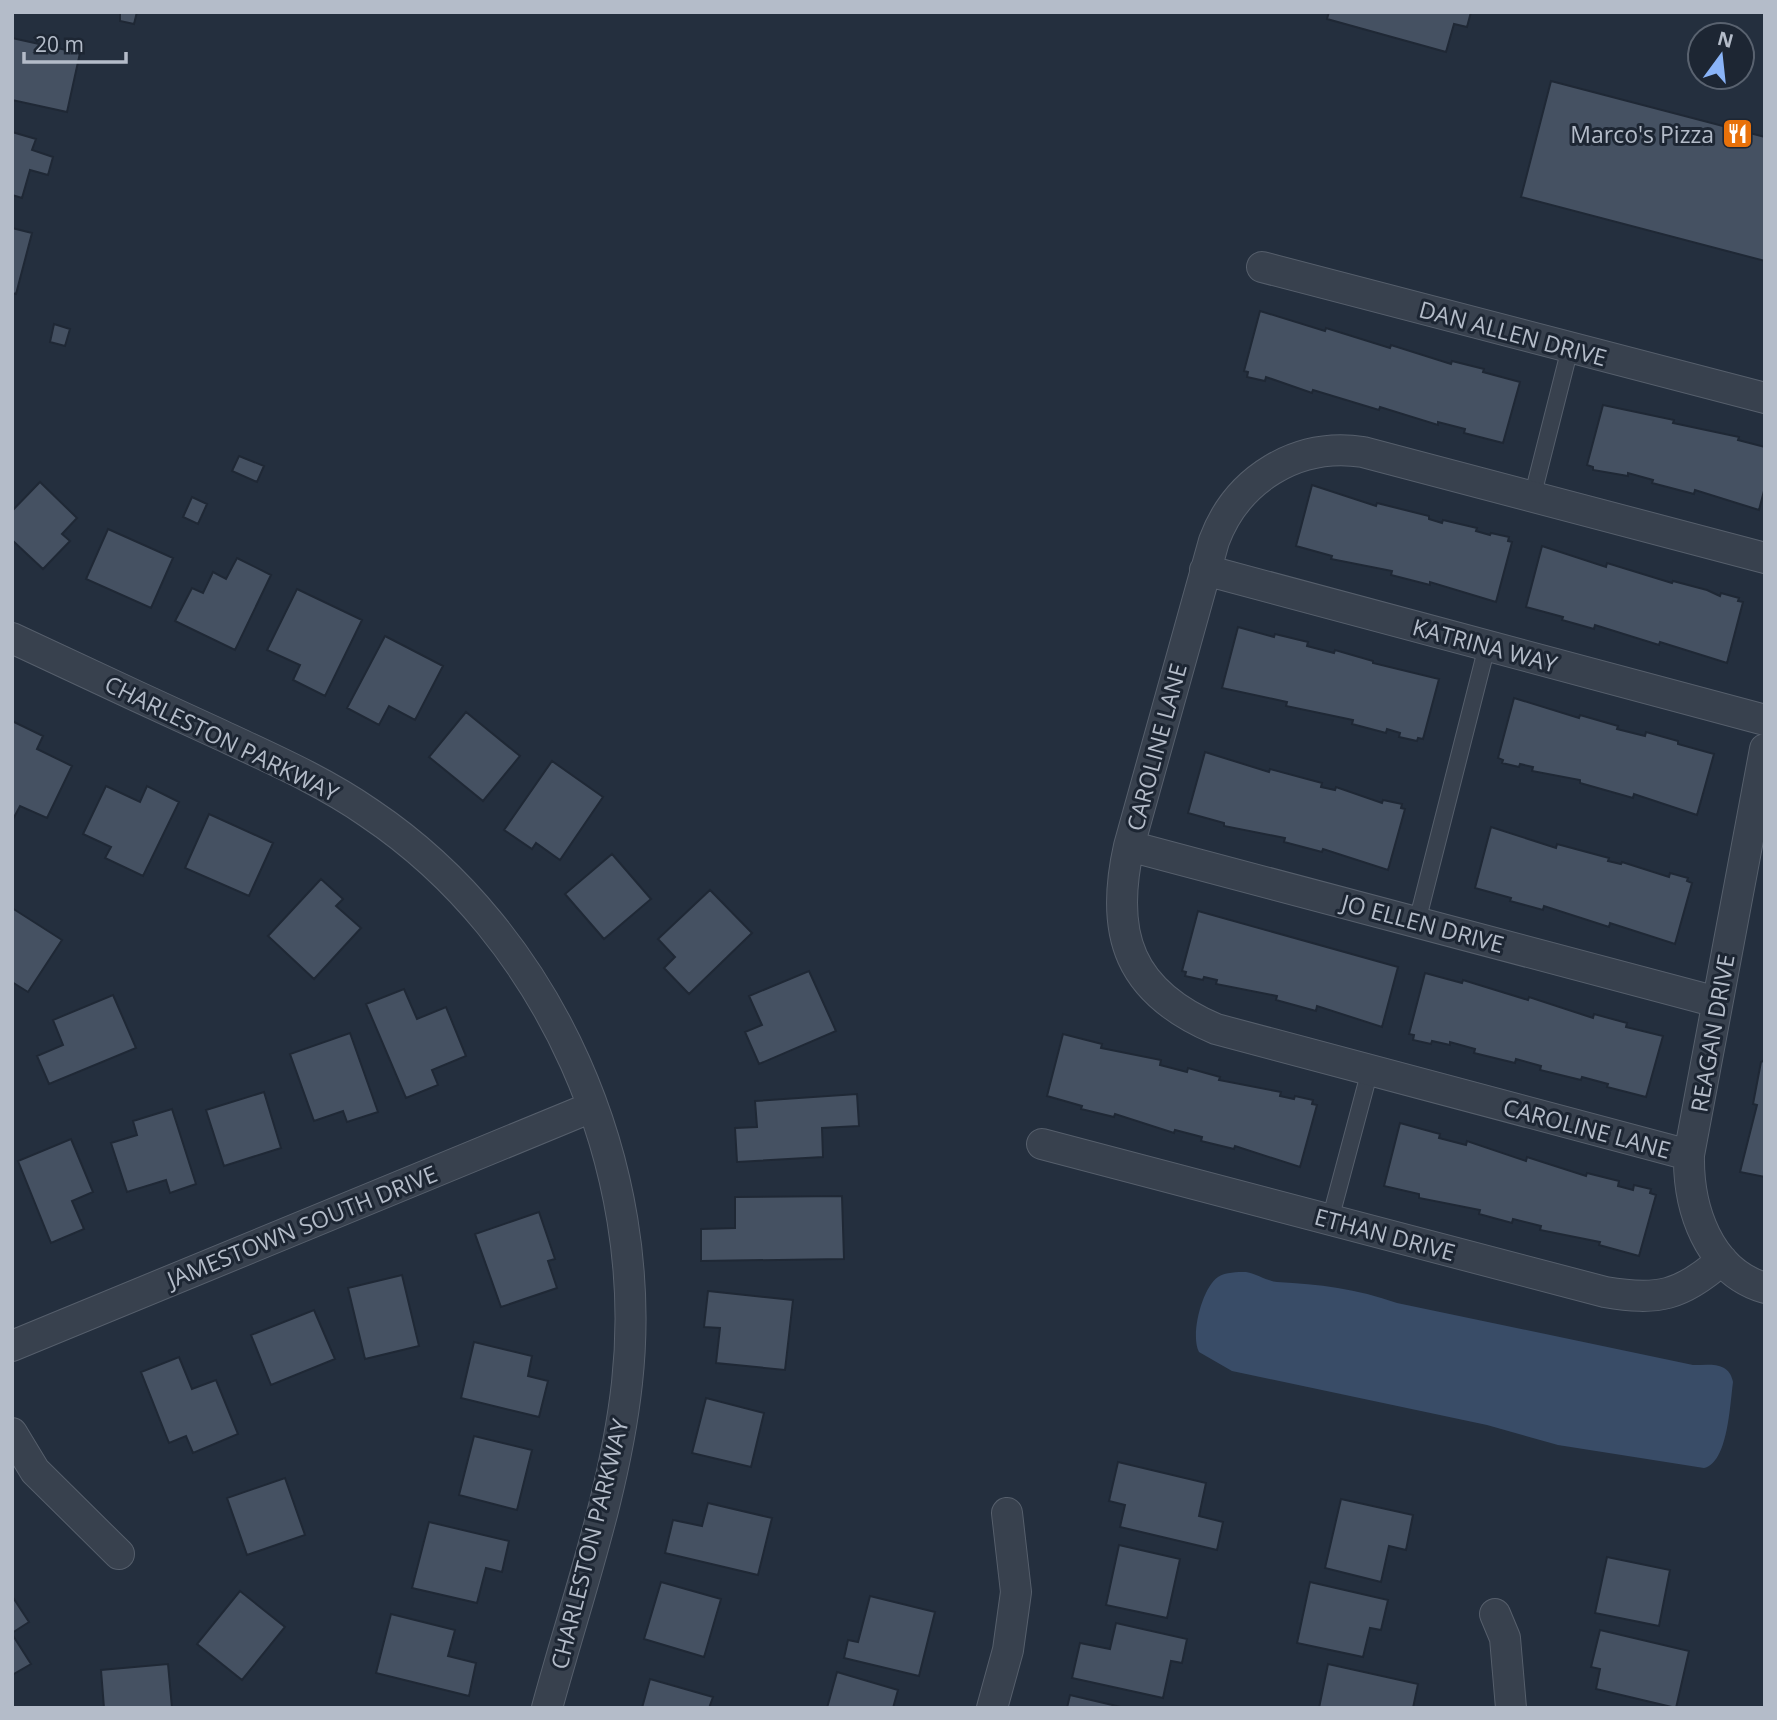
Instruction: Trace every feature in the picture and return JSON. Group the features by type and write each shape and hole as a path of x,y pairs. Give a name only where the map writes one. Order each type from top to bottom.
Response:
{"street":[{"name":"DAN ALLEN DRIVE","path":"1262,267 1765,398"},
{"name":"CAROLINE LANE","path":"1689,1155 1216,1029 1168,1003 1139,970 1123,929 1120,890 1129,846 1205,570 1222,518 1245,489 1275,467 1322,452 1363,452 1765,558"},
{"name":"KATRINA WAY","path":"1205,570 1765,720"},
{"name":"CHARLESTON PARKWAY","path":"12,638 319,781 371,814 413,846 472,902 523,972 557,1026 592,1107 617,1185 628,1246 630,1325 627,1380 613,1467 547,1708"},
{"name":"REAGAN DRIVE","path":"1765,749 1689,1155 1689,1182 1702,1228 1722,1260 1737,1275 1765,1288"},
{"name":"JO ELLEN DRIVE","path":"1129,846 1717,1002"},
{"name":"JAMESTOWN SOUTH DRIVE","path":"12,1346 592,1107"},
{"name":"ETHAN DRIVE","path":"1042,1144 1605,1292 1644,1298 1682,1290 1722,1260"},
{"path":"12,1433 35,1471 119,1554"},
{"path":"992,1708 1007,1650 1016,1592 1007,1513"},
{"path":"1494,1614 1505,1638 1511,1708"}],"lane":[{"path":"1532,498 1570,348"},
{"path":"1417,922 1487,646"},
{"path":"1331,1220 1370,1070"}],"water":[{"path":"1246,1272 1273,1281 1353,1291 1397,1303 1693,1365 1723,1367 1731,1375 1733,1382 1723,1444 1712,1464 1704,1468 1558,1445 1487,1425 1232,1371 1199,1352 1197,1324 1203,1301 1212,1283 1224,1274"}],"building":[{"path":"120,12 137,12 134,24 120,21"},
{"path":"1329,12 1471,12 1467,27 1454,24 1446,52 1327,19"},
{"path":"12,38 80,53 67,112 12,100"},
{"path":"1551,81 1765,137 1765,261 1521,197"},
{"path":"12,132 36,139 32,150 53,157 48,175 30,170 22,198 12,195"},
{"path":"12,228 32,233 16,294 12,293"},
{"path":"1260,311 1390,348 1391,345 1451,364 1452,361 1484,369 1483,372 1520,382 1503,443 1464,433 1465,429 1438,422 1438,425 1380,407 1379,410 1313,390 1312,393 1266,377 1265,381 1247,377 1248,372 1244,371"},
{"path":"54,324 70,329 65,346 50,342"},
{"path":"1603,405 1674,420 1673,423 1739,437 1738,440 1765,447 1765,487 1759,510 1695,490 1694,494 1652,483 1653,480 1628,473 1628,476 1593,470 1593,467 1587,465"},
{"path":"239,456 264,466 257,482 232,471"},
{"path":"40,482 77,518 62,534 70,541 43,569 12,540 12,511"},
{"path":"1312,485 1376,506 1377,503 1429,516 1429,519 1442,523 1443,520 1477,528 1476,531 1490,535 1509,537 1508,541 1512,542 1496,602 1430,582 1430,585 1391,575 1392,571 1331,559 1332,556 1296,546"},
{"path":"192,497 207,504 198,524 183,517"},
{"path":"108,529 173,558 151,608 86,579"},
{"path":"1542,546 1606,567 1607,563 1672,583 1673,581 1707,590 1720,596 1721,593 1739,598 1738,601 1743,602 1727,663 1595,625 1594,629 1526,607"},
{"path":"237,558 271,575 235,650 175,621 192,588 203,593 213,572 226,579"},
{"path":"297,589 362,620 325,696 293,680 300,665 267,650"},
{"path":"1238,627 1274,637 1275,634 1308,642 1307,646 1334,653 1335,650 1373,663 1439,679 1423,739 1418,738 1417,741 1399,737 1400,733 1387,729 1386,733 1352,724 1353,720 1286,706 1287,702 1222,688"},
{"path":"385,636 443,666 415,720 389,706 379,725 347,708"},
{"path":"1514,698 1579,718 1580,715 1618,726 1617,729 1645,736 1646,732 1714,754 1697,815 1634,794 1633,798 1580,783 1580,780 1532,771 1533,767 1502,763 1503,760 1498,758"},
{"path":"466,712 520,756 483,801 429,757"},
{"path":"12,721 43,736 37,749 72,766 47,818 20,806 12,821"},
{"path":"1205,752 1269,772 1270,769 1322,783 1321,787 1335,790 1336,787 1382,803 1383,800 1402,804 1401,808 1405,809 1388,870 1323,849 1322,852 1284,842 1285,838 1224,826 1224,823 1188,813"},
{"path":"552,761 603,797 560,860 536,843 532,849 504,830"},
{"path":"106,786 140,802 147,786 179,802 143,876 105,858 111,847 83,834"},
{"path":"209,814 273,843 249,896 185,868"},
{"path":"1491,827 1556,848 1557,844 1669,877 1670,873 1688,878 1687,881 1692,883 1675,944 1610,923 1609,927 1544,906 1543,910 1510,901 1511,898 1475,888"},
{"path":"612,854 651,899 604,939 565,894"},
{"path":"321,879 343,899 336,906 361,928 314,979 268,936"},
{"path":"710,890 752,933 689,994 664,968 675,957 658,939"},
{"path":"12,908 62,940 28,992 12,982"},
{"path":"1198,911 1398,967 1382,1027 1317,1006 1316,1011 1276,1000 1277,996 1216,984 1217,980 1185,976 1186,972 1182,971"},
{"path":"809,971 836,1031 759,1064 745,1032 762,1025 749,996"},
{"path":"1425,973 1462,983 1463,980 1528,1000 1529,997 1593,1018 1594,1014 1627,1023 1626,1027 1663,1036 1646,1097 1582,1077 1581,1080 1540,1070 1541,1066 1516,1059 1515,1063 1474,1053 1475,1049 1450,1042 1450,1045 1432,1041 1431,1044 1413,1040 1414,1035 1409,1034"},
{"path":"404,989 417,1019 446,1007 466,1056 432,1070 438,1085 406,1098 366,1004"},
{"path":"113,995 136,1048 49,1084 37,1056 63,1045 53,1020"},
{"path":"350,1033 378,1112 347,1122 343,1111 314,1121 290,1054"},
{"path":"1063,1034 1102,1044 1101,1048 1161,1060 1160,1065 1187,1072 1188,1068 1220,1077 1219,1080 1281,1092 1280,1096 1313,1100 1312,1104 1317,1105 1300,1167 1235,1146 1234,1149 1201,1141 1202,1137 1175,1130 1174,1133 1115,1114 1114,1117 1081,1109 1082,1106 1047,1096"},
{"path":"1765,1060 1765,1177 1740,1172 1757,1105 1753,1104 1761,1062"},
{"path":"264,1092 281,1148 224,1166 206,1110"},
{"path":"857,1094 859,1126 822,1128 823,1157 737,1162 735,1128 757,1127 755,1101"},
{"path":"172,1109 196,1184 170,1193 166,1180 127,1192 111,1143 137,1135 133,1121"},
{"path":"1400,1123 1440,1134 1439,1138 1466,1145 1467,1141 1526,1161 1527,1157 1586,1176 1587,1173 1619,1181 1618,1186 1633,1190 1634,1185 1651,1189 1650,1193 1656,1195 1639,1256 1599,1245 1600,1242 1540,1230 1541,1226 1513,1219 1512,1223 1479,1214 1480,1210 1419,1198 1419,1194 1384,1186"},
{"path":"71,1139 93,1192 72,1201 84,1229 51,1243 18,1161"},
{"path":"842,1196 844,1259 701,1261 701,1229 735,1228 735,1197"},
{"path":"539,1212 555,1259 548,1261 557,1288 501,1307 475,1234"},
{"path":"402,1275 419,1346 365,1359 348,1288"},
{"path":"708,1291 793,1300 785,1370 716,1363 720,1328 704,1327"},
{"path":"314,1310 335,1359 271,1385 251,1335"},
{"path":"474,1342 532,1356 528,1376 548,1381 539,1417 461,1398"},
{"path":"179,1357 192,1389 216,1380 238,1434 193,1453 186,1436 169,1443 141,1372"},
{"path":"706,1398 764,1413 751,1467 692,1453"},
{"path":"474,1436 532,1450 517,1510 459,1495"},
{"path":"1118,1462 1206,1483 1199,1516 1223,1522 1217,1550 1120,1527 1125,1505 1109,1501"},
{"path":"285,1478 305,1535 247,1555 227,1498"},
{"path":"1341,1499 1413,1515 1406,1550 1389,1546 1381,1582 1325,1568"},
{"path":"708,1503 772,1518 758,1575 665,1553 673,1520 702,1526"},
{"path":"429,1522 509,1541 502,1572 486,1568 477,1603 412,1588"},
{"path":"1119,1545 1180,1559 1167,1618 1106,1605"},
{"path":"1607,1557 1670,1570 1659,1626 1595,1613"},
{"path":"661,1582 721,1599 704,1657 644,1639"},
{"path":"1310,1582 1388,1600 1381,1630 1370,1628 1363,1657 1297,1643"},
{"path":"240,1591 285,1627 242,1680 197,1644"},
{"path":"12,1596 29,1622 12,1633"},
{"path":"870,1596 935,1612 919,1676 844,1658 848,1640 858,1642"},
{"path":"391,1614 455,1630 448,1656 476,1663 469,1696 376,1673"},
{"path":"1116,1623 1187,1639 1182,1663 1171,1661 1163,1698 1072,1678 1080,1643 1110,1649"},
{"path":"1600,1630 1689,1651 1676,1708 1596,1689 1600,1669 1591,1667"},
{"path":"12,1634 31,1664 12,1675"},
{"path":"168,1664 172,1708 104,1708 101,1670"},
{"path":"1328,1664 1418,1684 1413,1708 1319,1708"},
{"path":"837,1672 898,1690 893,1708 827,1708"},
{"path":"650,1679 713,1697 709,1708 642,1708"},
{"path":"1070,1695 1125,1708 1067,1708"}],"place":[{"name":"Marco's Pizza","path":"1737,134"}]}
